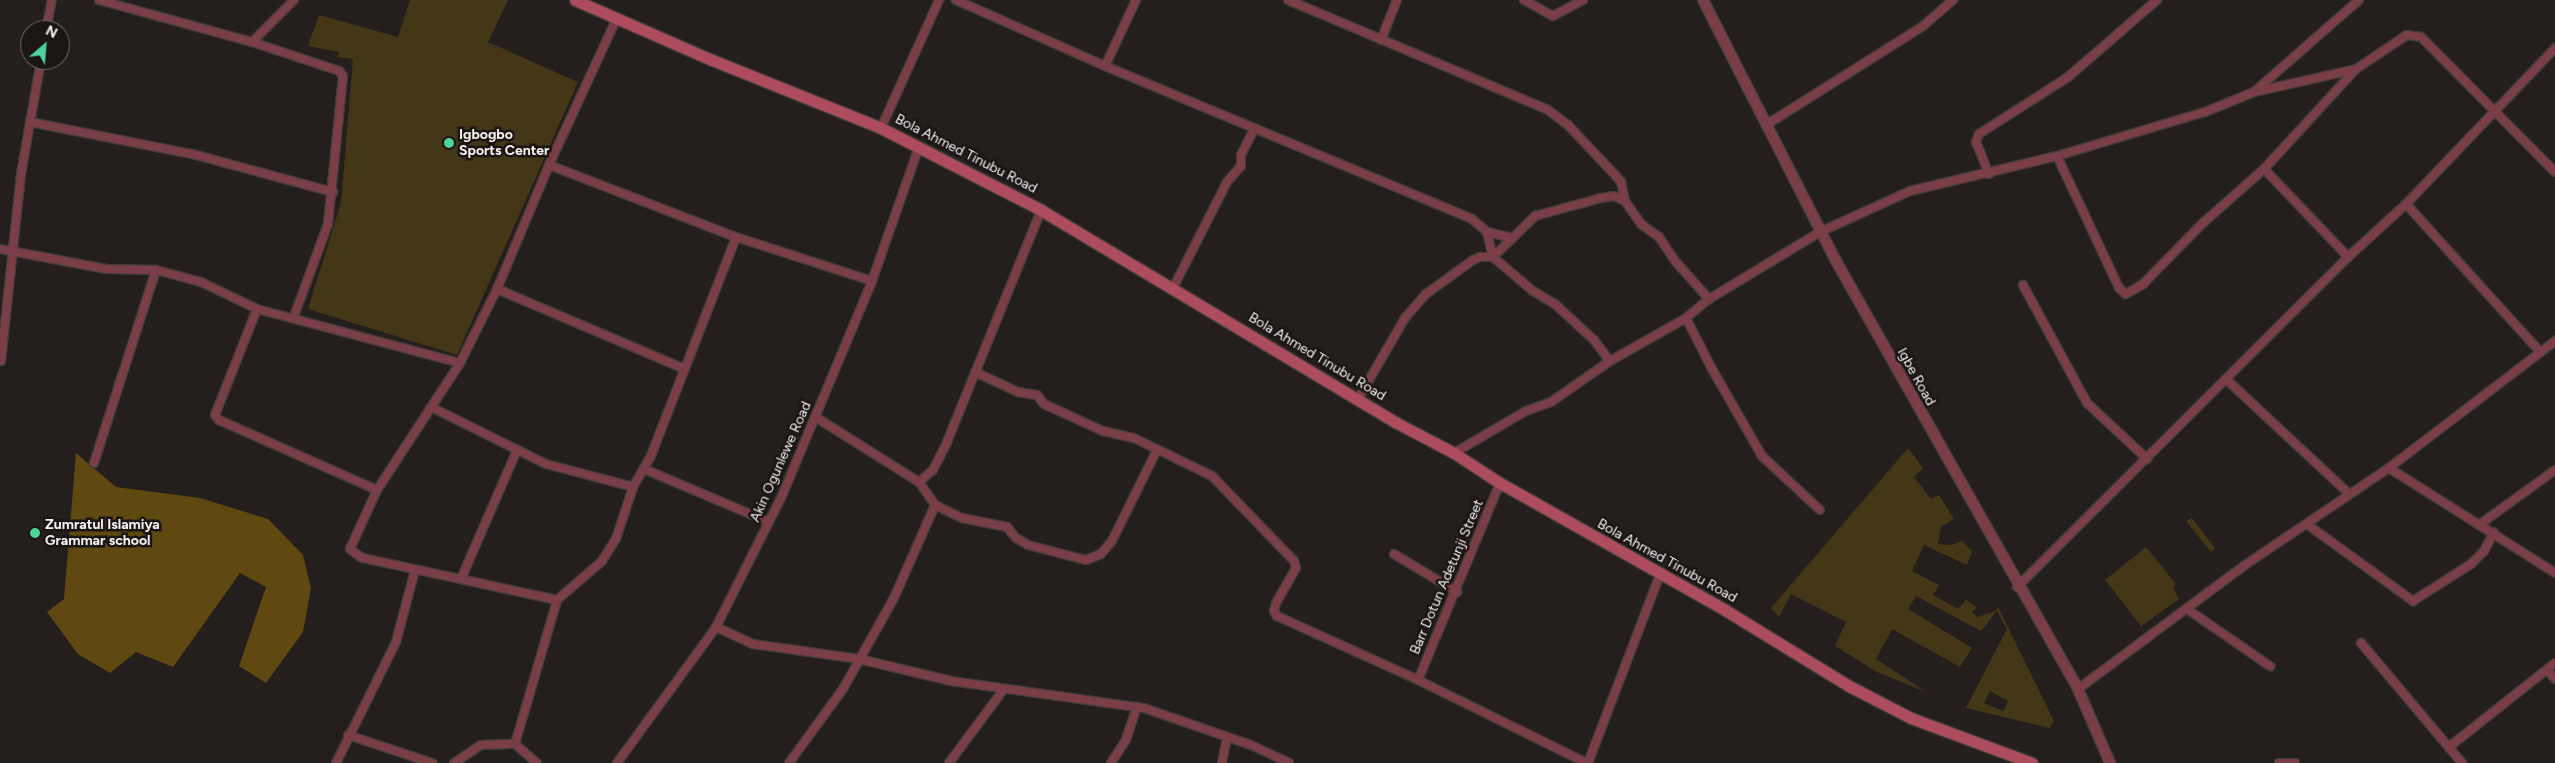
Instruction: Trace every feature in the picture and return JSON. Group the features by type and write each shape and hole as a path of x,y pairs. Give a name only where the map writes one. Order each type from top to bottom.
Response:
{"main road":[{"name":"Bola Ahmed Tinubu Road","path":"575,0 712,60 882,128 1041,210 1358,399 1454,453 1500,483 1660,574 1849,686 1911,718 2013,760 2032,763"}],"street":[{"path":"48,20 52,0"},
{"path":"99,0 252,42 339,71 342,76 333,192 328,224 293,319"},
{"path":"252,42 294,0"},
{"path":"882,128 939,0"},
{"path":"956,0 1105,66 1472,219 1487,232 1512,238"},
{"path":"1105,66 1136,0"},
{"path":"1288,0 1548,110 1568,125 1616,176 1621,182 1626,201 1640,224 1659,237 1676,262 1709,299"},
{"path":"1381,40 1397,0"},
{"path":"1524,0 1553,16 1583,0"},
{"name":"Igbe Road","path":"1703,0 1820,232 2017,587 2078,690 2110,763"},
{"path":"1766,126 1923,26 1953,0"},
{"path":"1988,174 1976,142 1979,134 2068,77 2156,0"},
{"path":"2254,92 2359,0"},
{"path":"557,600 362,558 350,550 377,490 460,363 497,289 549,165 617,18"},
{"path":"2057,156 2119,288 2126,294 2143,284 2203,223 2264,169 2356,69 2407,35 2413,34 2421,37 2493,113 2555,172"},
{"path":"2017,587 2227,380 2348,257 2406,204 2555,48"},
{"path":"1454,453 1526,411 1551,402 1610,361 1686,318 1709,299 1820,232 1910,191 1988,174 2057,156 2206,112 2254,92 2356,69"},
{"path":"1,361 30,122 39,70"},
{"path":"30,122 192,154 333,192"},
{"path":"1173,288 1228,182 1241,166 1242,155 1254,129"},
{"name":"Akin Ogunlewe Road","path":"617,763 716,627 769,522 817,418 827,384 872,281 919,147"},
{"path":"549,165 736,237 872,281"},
{"path":"2264,169 2348,257"},
{"path":"1358,399 1405,318 1426,294 1473,260 1480,257 1493,257 1530,219 1542,213 1614,196 1626,201"},
{"path":"2406,204 2540,352"},
{"path":"919,482 936,464 1041,210"},
{"path":"1487,232 1493,257 1533,291 1555,304 1594,340 1610,361"},
{"path":"515,744 557,600 602,561 616,539 633,488 644,469 736,237"},
{"path":"0,249 106,269 156,270 201,282 257,309 460,363"},
{"path":"94,463 156,270"},
{"path":"2023,286 2087,403 2148,458"},
{"path":"497,289 685,369"},
{"path":"257,309 215,415 219,420 377,490"},
{"path":"1686,318 1712,369 1762,456 1820,510"},
{"path":"2078,690 2246,565 2308,525 2348,494 2389,468 2555,341"},
{"path":"975,372 1018,392 1037,395 1044,404 1103,432 1125,434 1212,476 1294,561 1296,568 1276,603 1274,611 1277,616 1418,680 1588,763 1660,574"},
{"path":"2227,380 2348,494"},
{"path":"431,407 546,464 633,488"},
{"path":"817,418 919,482 935,505 962,518 1006,527 1016,538 1028,545 1086,560 1093,558 1112,541 1157,450"},
{"path":"461,579 516,450"},
{"path":"2389,468 2479,525 2494,532 2555,573"},
{"path":"644,469 769,522"},
{"path":"2479,525 2555,470"},
{"name":"Barr Dotun Adetunji Street","path":"1418,680 1457,592 1500,483"},
{"path":"789,763 843,689 894,598 935,505"},
{"path":"2308,525 2414,601 2472,564 2484,551 2494,532"},
{"path":"1394,554 1457,592"},
{"path":"336,763 348,735 396,642 415,570"},
{"path":"2187,609 2270,666"},
{"path":"716,627 754,644 859,660 952,682 1137,707 1228,737 1289,763"},
{"path":"2361,643 2462,763"},
{"path":"2449,747 2555,663"},
{"path":"2547,670 2555,679"},
{"path":"949,763 1004,689"},
{"path":"1111,763 1126,740 1137,707"},
{"path":"348,735 432,763"},
{"path":"1222,763 1228,737"},
{"path":"454,763 480,745 515,744 537,763"},
{"path":"2279,763 2294,763"}],"shaded area":[{"name":"Igbogbo Sports Center","path":"410,0 508,0 488,42 578,82 457,355 308,309 341,203 353,59 337,57 339,52 308,46 319,15 398,37"},
{"path":"1908,448 1923,468 1914,477 1931,499 1939,495 1954,519 1941,527 1938,544 1952,545 1962,541 1972,551 1967,565 1924,545 1912,571 1939,585 1933,595 1958,609 1966,600 1977,607 1972,612 1977,617 1996,611 1998,607 2054,721 2050,728 1966,708 2007,629 1997,611 1981,631 1916,596 1908,609 1972,648 1960,667 1892,629 1876,659 1926,692 1877,672 1835,646 1846,622 1791,594 1779,617 1771,608","holes":["1990,691 2008,701 2003,711 1984,703"]},
{"path":"76,453 116,487 200,498 268,519 303,555 311,588 303,632 266,683 239,666 266,587 240,573 173,667 136,652 110,673 78,654 47,612 64,599"},
{"path":"2192,518 2215,548 2211,552 2186,521"},
{"path":"2146,547 2176,584 2173,588 2179,599 2141,626 2105,580"}],"place":[{"name":"Igbogbo Sports Center","path":"449,143"},
{"name":"Zumratul Islamiya Grammar school","path":"35,533"}]}
